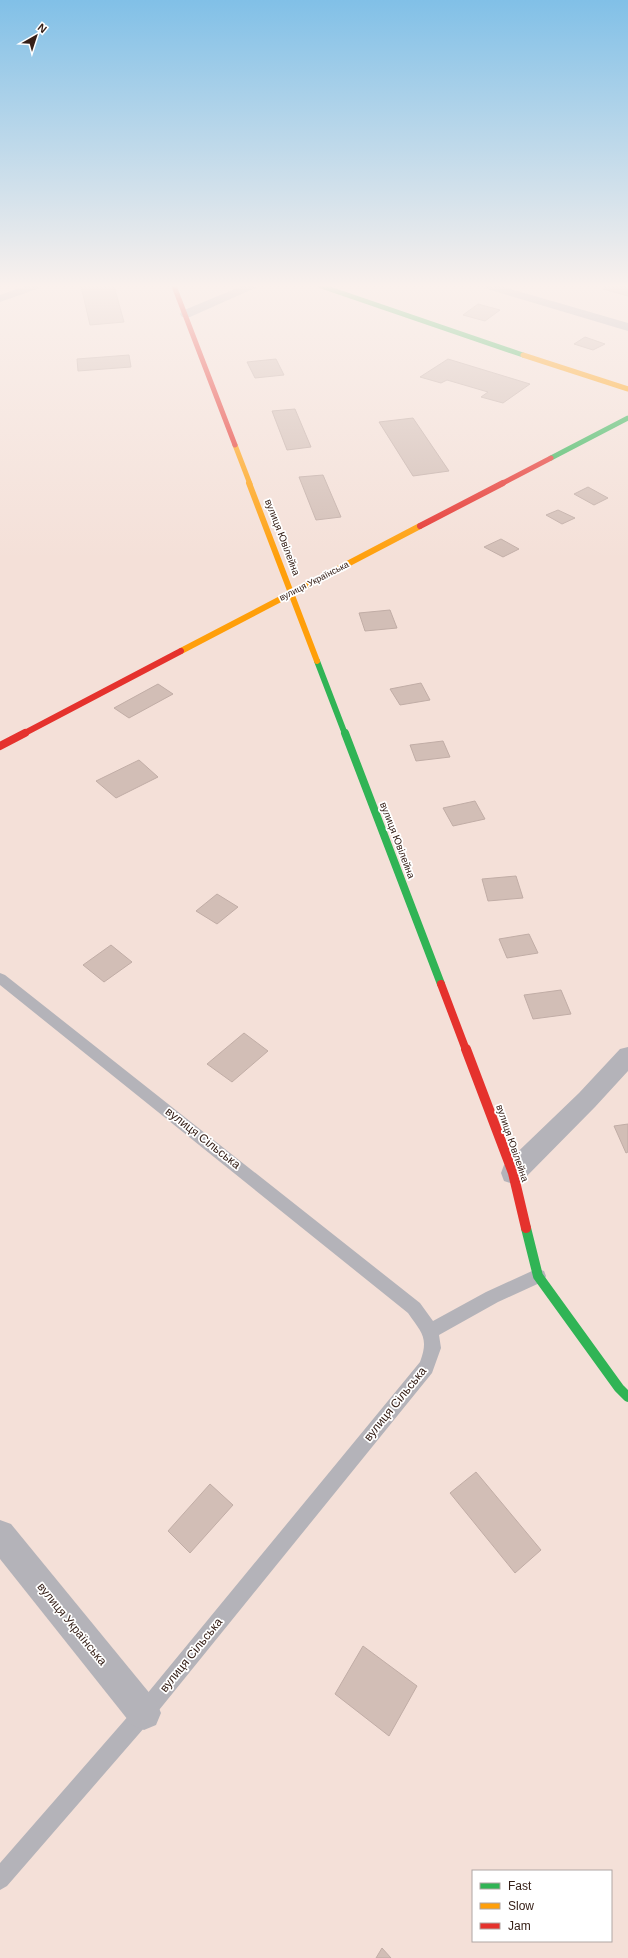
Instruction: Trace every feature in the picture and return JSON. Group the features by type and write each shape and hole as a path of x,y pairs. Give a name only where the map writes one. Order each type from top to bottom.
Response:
{"street":[{"name":"вулиця Ювілейна","path":"210,377 513,1172 538,1276 625,1390"},
{"path":"592,377 628,389"},
{"name":"вулиця Українська","path":"0,746 628,418"},
{"path":"513,1172 588,1100 628,1056"},
{"name":"вулиця Українська","path":"0,1535 144,1713"}],"lane":[{"name":"вулиця Сільська","path":"0,978 386,1284 414,1308 430,1331 433,1348 426,1367 144,1713 0,1880"},
{"path":"430,1331 492,1297 538,1276"}],"building":[{"path":"421,377 508,377 530,384 503,403 481,397 488,392 447,380 441,383"},
{"path":"295,409 311,447 287,450 272,411"},
{"path":"413,418 449,471 413,476 379,422"},
{"path":"323,475 341,517 316,520 299,477"},
{"path":"588,487 608,498 594,505 574,494"},
{"path":"558,510 575,518 562,524 546,515"},
{"path":"501,539 519,549 503,557 484,547"},
{"path":"390,610 397,628 365,631 359,613"},
{"path":"421,683 430,700 400,705 390,689"},
{"path":"158,684 173,694 129,718 114,708"},
{"path":"443,741 450,757 416,761 410,745"},
{"path":"139,760 158,777 116,798 96,781"},
{"path":"475,801 485,819 453,826 443,808"},
{"path":"516,876 523,898 488,901 482,879"},
{"path":"217,894 238,907 217,924 196,911"},
{"path":"529,934 538,953 507,958 499,939"},
{"path":"111,945 132,962 104,982 83,965"},
{"path":"561,990 571,1014 533,1019 524,995"},
{"path":"244,1033 268,1051 232,1082 207,1064"},
{"path":"628,1124 628,1152 626,1153 614,1126"},
{"path":"476,1472 541,1550 515,1573 450,1493"},
{"path":"210,1484 233,1505 190,1553 168,1531"},
{"path":"363,1646 417,1686 389,1736 335,1694"},
{"path":"382,1948 391,1958 376,1958"}],"traffic: fast":[{"path":"551,458 628,418"},
{"path":"317,661 441,984"},
{"path":"526,1228 538,1276 619,1388 628,1397"}],"traffic: slow":[{"path":"592,377 628,389"},
{"path":"235,445 317,661"},
{"path":"181,651 420,526"}],"traffic: jam":[{"path":"209,377 235,445"},
{"path":"420,526 551,458"},
{"path":"0,746 181,651"},
{"path":"441,984 513,1173 526,1228"}]}
